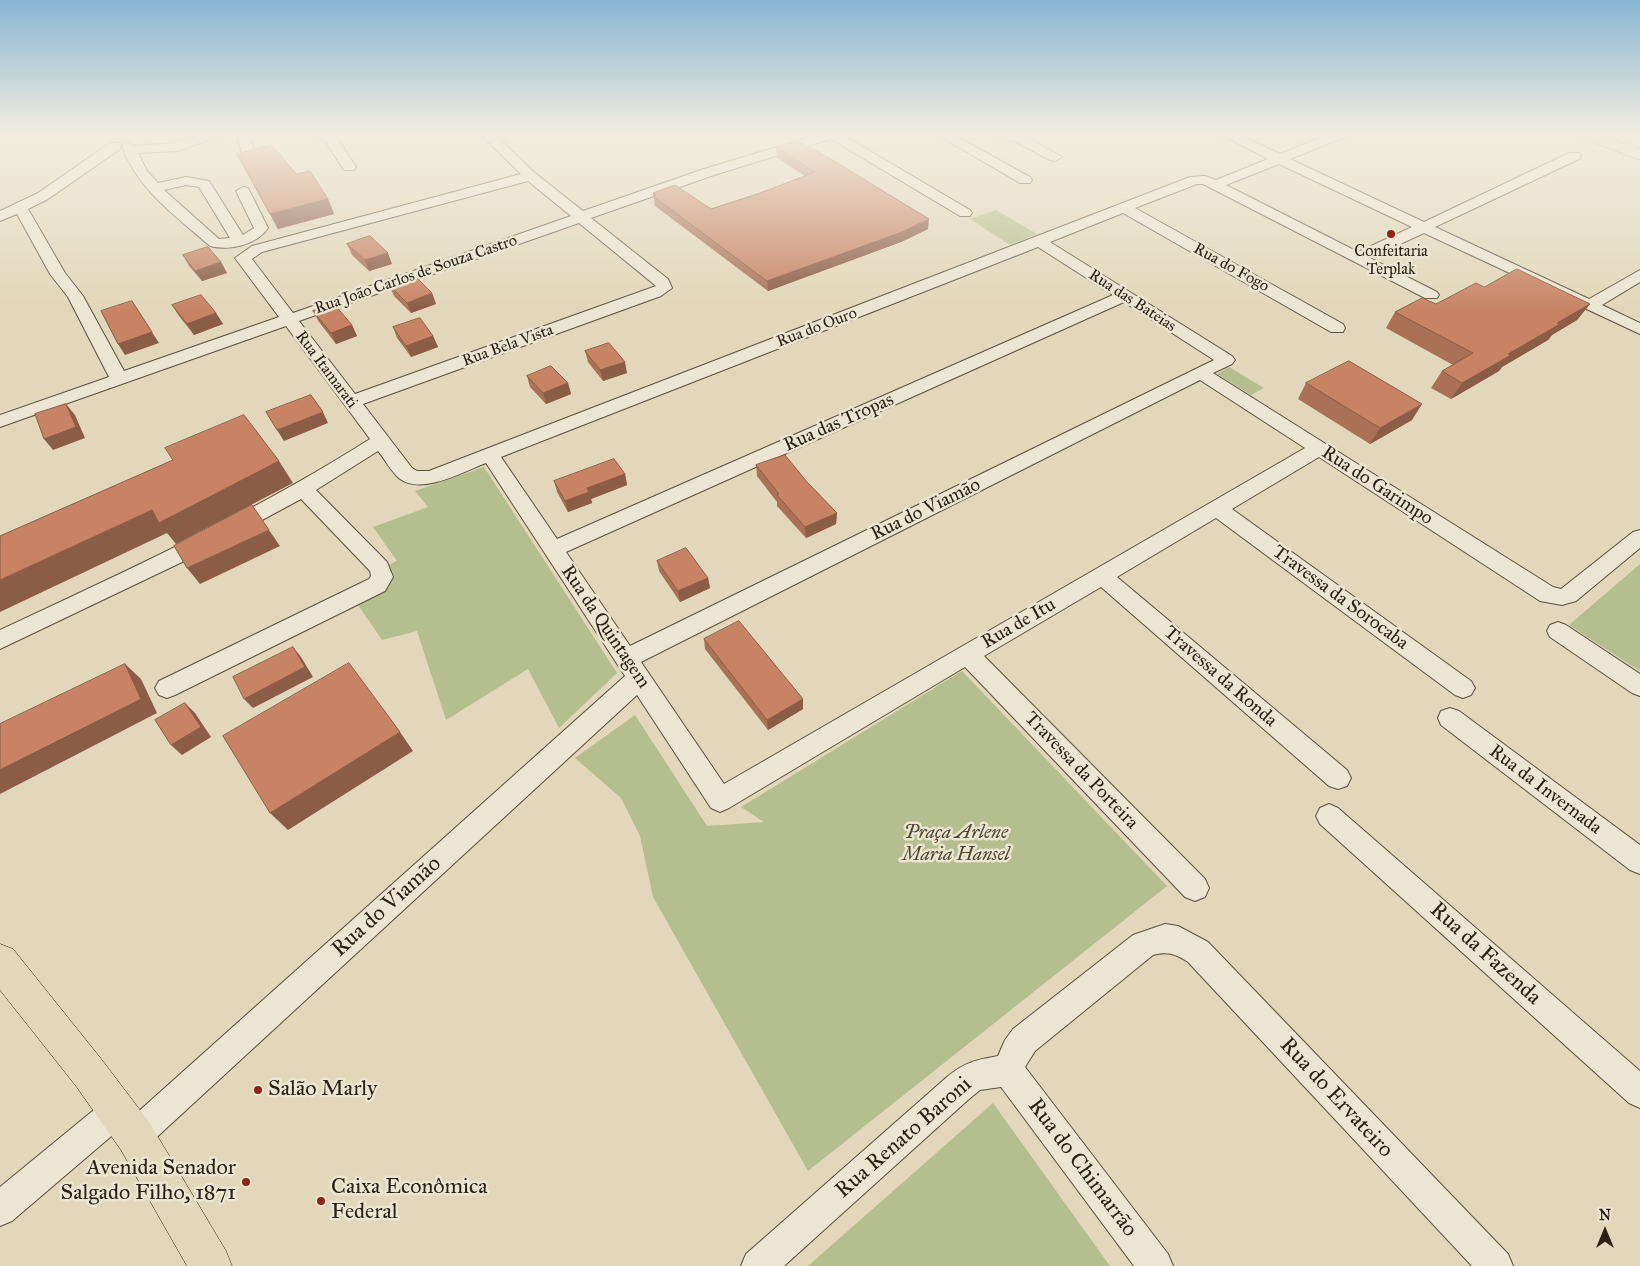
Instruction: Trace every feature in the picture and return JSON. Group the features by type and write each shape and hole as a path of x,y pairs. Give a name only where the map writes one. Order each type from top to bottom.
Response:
{"main road":[{"path":"0,962 126,1123 211,1266"}],"street":[{"path":"0,217 21,208 47,193"},
{"path":"160,193 215,243 227,243 257,249 466,193"},
{"path":"210,193 243,247"},
{"path":"243,247 261,228 244,193"},
{"path":"551,193 581,217"},
{"name":"Rua João Carlos de Souza Castro","path":"0,421 650,193"},
{"path":"932,193 965,213"},
{"name":"Rua do Ouro","path":"418,478 434,476 490,455 1162,193"},
{"path":"1231,193 1431,295"},
{"path":"1351,193 1640,329"},
{"path":"1358,258 1495,193"},
{"path":"21,208 58,274 75,296 119,379"},
{"name":"Rua do Fogo","path":"1124,208 1337,328"},
{"name":"Rua Bela Vista","path":"351,402 655,294 664,288 662,282 581,217"},
{"name":"Rua das Bateias","path":"1039,241 1226,360"},
{"name":"Rua Itamarati","path":"243,247 244,261 288,320 405,473 418,478"},
{"path":"1590,305 1640,275"},
{"name":"Rua das Tropas","path":"553,549 1125,296"},
{"name":"Rua do Viamão","path":"0,1209 126,1123 632,668 1226,360"},
{"name":"Rua do Garimpo","path":"1200,373 1542,592 1556,597 1568,595 1640,537"},
{"path":"0,640 254,516 352,459 380,440"},
{"name":"Rua de Itu","path":"720,800 1318,448"},
{"name":"Rua da Quintagem","path":"490,455 720,800"},
{"path":"167,688 377,585 382,577 379,568 302,488"},
{"name":"Travessa da Sorocaba","path":"1217,508 1463,688"},
{"name":"Travessa da Ronda","path":"1102,576 1338,778"},
{"path":"1558,631 1640,686"},
{"name":"Travessa da Porteira","path":"967,654 1195,888"},
{"name":"Rua da Invernada","path":"1450,718 1640,861"},
{"name":"Rua da Fazenda","path":"1329,816 1640,1092"},
{"name":"Rua do Ervateiro","path":"1008,1070 1016,1051 1032,1034 1143,945 1157,938 1172,938 1185,942 1198,952 1496,1266"},
{"name":"Rua Renato Baroni","path":"758,1266 973,1076 1008,1070"},
{"name":"Rua do Chimarrão","path":"1008,1070 1156,1266"}],"green space":[{"path":"996,210 1037,234 1010,245 970,219"},
{"path":"1229,367 1264,388 1251,395 1217,374"},
{"path":"484,467 617,673 559,728 528,669 446,720 417,631 382,640 356,602 384,567 397,561 373,527 428,507 415,491"},
{"path":"1640,564 1640,671 1569,625"},
{"name":"Praça Arlene Maria Hansel","path":"962,671 1167,886 808,1171 653,897 640,836 621,798 575,758 635,715 707,826 764,822 741,807"},
{"path":"993,1103 1110,1266 808,1266"}],"building":[{"path":"258,193 324,193 328,199 270,214"},
{"path":"653,193 687,193 711,209 760,193 887,193 929,219 902,232 767,281 653,196 656,195"},
{"path":"370,236 388,253 365,260 347,244"},
{"path":"208,247 221,262 195,271 183,255"},
{"path":"1517,269 1590,304 1508,354 1511,355 1462,383 1442,371 1473,353 1395,312 1422,298 1436,304 1476,283 1484,287"},
{"path":"415,276 432,293 407,303 389,285"},
{"path":"201,295 216,313 187,324 172,305"},
{"path":"132,301 152,332 118,344 101,311"},
{"path":"334,304 352,325 331,333 313,311"},
{"path":"420,318 433,336 406,346 393,327"},
{"path":"609,343 625,362 600,370 585,351"},
{"path":"1349,361 1422,404 1380,428 1306,383"},
{"path":"551,366 568,383 543,393 527,376"},
{"path":"311,395 323,412 277,430 266,412"},
{"path":"66,404 76,427 44,439 35,414"},
{"path":"244,415 279,461 159,523 152,510 0,580 0,536 173,460 165,448"},
{"path":"785,455 807,482 837,513 805,527 777,495 779,494 756,465"},
{"path":"614,459 625,474 587,488 589,492 565,501 554,481"},
{"path":"252,505 269,530 187,568 174,546"},
{"path":"686,548 708,578 678,591 657,561"},
{"path":"739,621 803,699 767,720 704,639"},
{"path":"293,647 305,667 244,699 233,677"},
{"path":"349,663 400,732 270,813 223,736"},
{"path":"125,664 141,699 0,770 0,724"},
{"path":"185,703 201,727 171,745 155,720"}],"place":[{"name":"Confeitaria Terplak","path":"1391,234"},
{"name":"Salão Marly","path":"258,1090"},
{"name":"Avenida Senador Salgado Filho, 1871","path":"246,1182"},
{"name":"Caixa Econômica Federal","path":"321,1201"}]}
